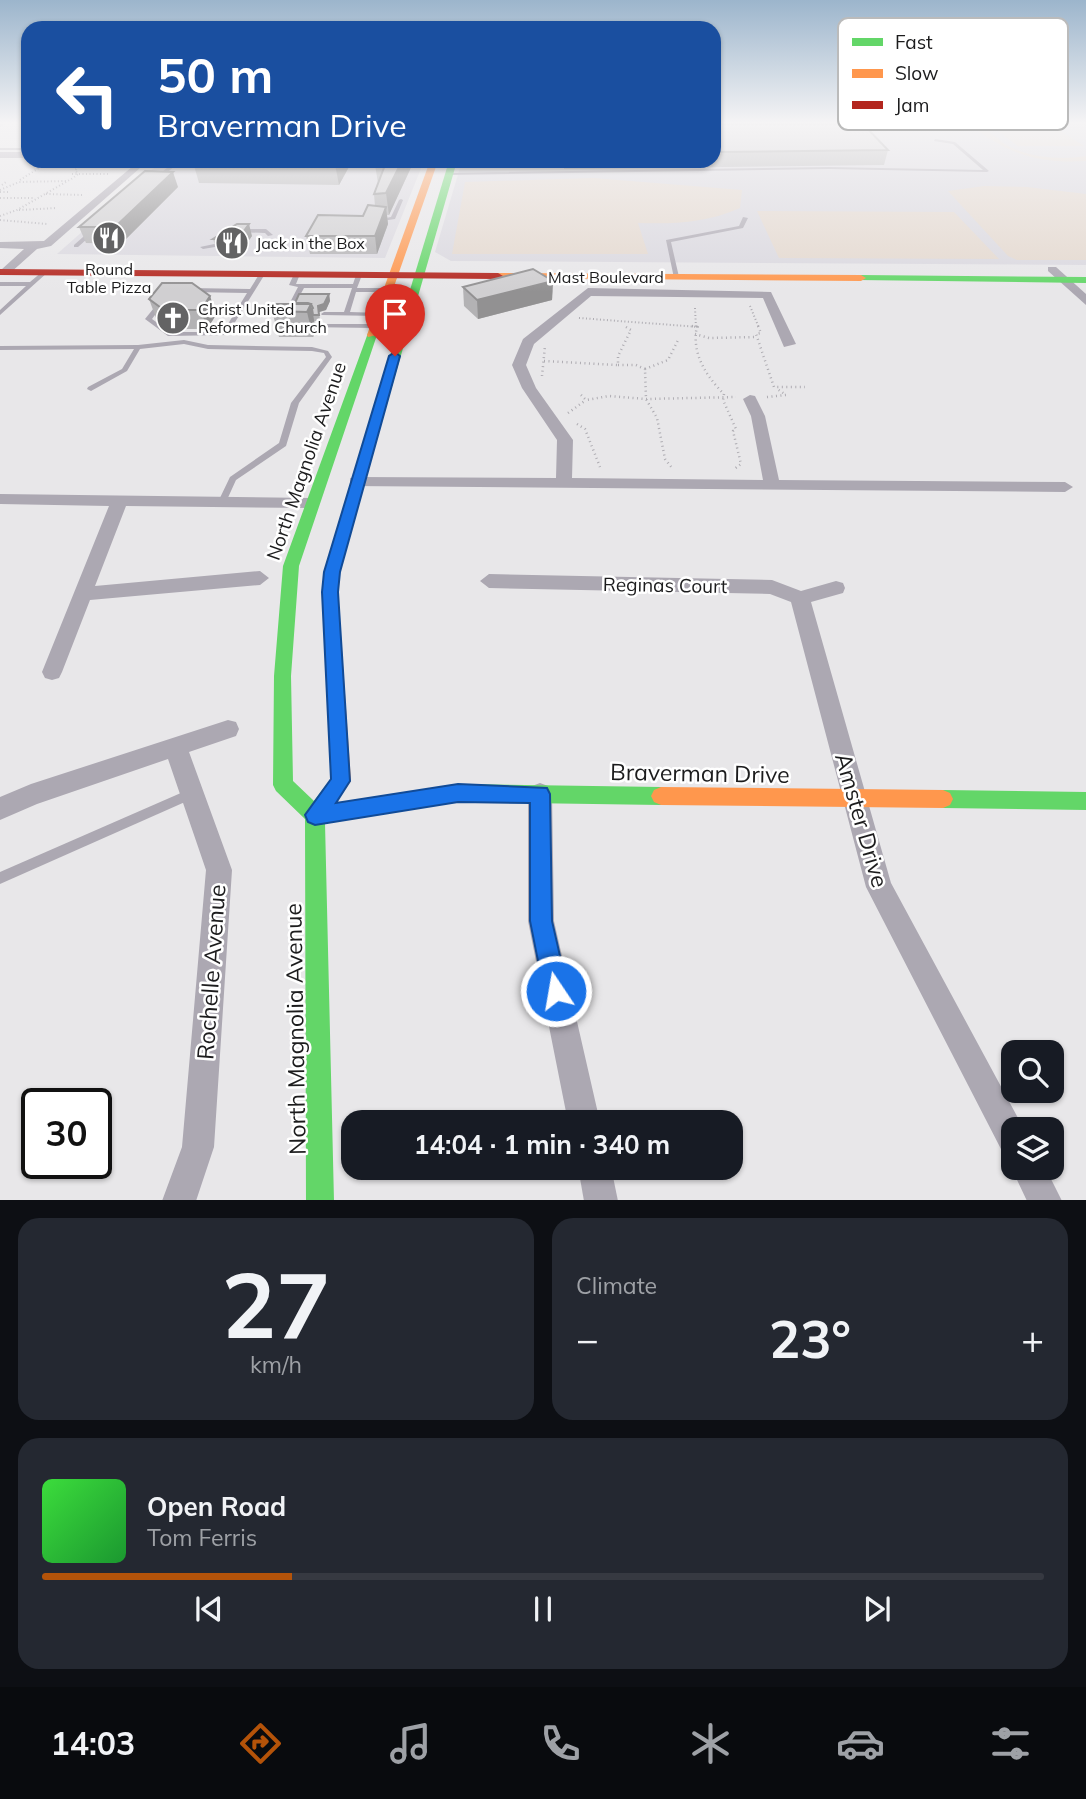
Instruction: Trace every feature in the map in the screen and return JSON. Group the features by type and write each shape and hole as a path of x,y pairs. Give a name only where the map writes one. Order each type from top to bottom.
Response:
{"main road":[{"name":"North Magnolia Avenue","path":"320,1200 315,815 283,785 281,697 287,593 291,566 312,503 427,180"},
{"path":"315,815 341,781 330,592 332,572 356,482 447,180"},
{"name":"Mast Boulevard","path":"675,273 760,278 1058,274 1086,269"},
{"name":"Mast Boulevard","path":"4,271 183,282 262,274 300,280 356,283 421,270 1058,274 1086,281"},
{"name":"Mast Boulevard","path":"4,271 392,277"},
{"path":"312,503 332,511 317,579 330,592"},
{"name":"Braverman Drive","path":"315,815 458,793 1086,801"}],"street":[{"path":"0,245 47,244 122,180"},
{"path":"4,271 34,246"},
{"path":"1058,274 1086,302"},
{"path":"760,278 789,344"},
{"path":"564,484 565,440 529,388 519,366 528,342 587,292 767,295"},
{"path":"750,399 758,416 772,486"},
{"path":"356,482 1065,488"},
{"path":"0,499 312,503"},
{"path":"52,672 120,500"},
{"path":"84,594 260,579"},
{"name":"Reginas Court","path":"489,581 772,587 800,598"},
{"path":"800,598 836,588"},
{"name":"Amster Drive","path":"800,598 880,887 1001,1117"},
{"path":"0,809 31,795 228,729"},
{"name":"Rochelle Avenue","path":"177,747 190,794 219,870 198,1147 179,1200"},
{"path":"540,794 541,921 581,1110"},
{"path":"597,1180 601,1200"},
{"path":"1034,1180 1045,1200"}],"lane":[{"path":"371,216 371,220 391,220 401,200"},
{"path":"675,273 668,241 741,227 745,218"},
{"path":"76,246 100,225"},
{"path":"231,233 258,230 266,231 270,235"},
{"path":"203,247 222,241"},
{"path":"4,271 32,284"},
{"path":"0,313 45,272"},
{"path":"164,300 148,319 168,334 225,334 262,274"},
{"path":"283,323 300,280"},
{"path":"183,282 251,291"},
{"path":"346,314 356,283"},
{"path":"288,314 298,314"},
{"path":"324,314 346,314 377,320"},
{"path":"295,326 377,320"},
{"path":"0,348 138,347 184,342 208,347 312,349 328,354 324,366 295,403 283,444 233,480 222,502"},
{"path":"91,389 125,370 138,347"},
{"path":"0,878 190,794"}],"path":[{"path":"18,183 21,180"},
{"path":"1,188 8,184 67,181"},
{"path":"0,218 67,181"},
{"path":"1,188 10,192"},
{"path":"45,194 89,195"},
{"path":"0,198 40,198"},
{"path":"22,201 29,202"},
{"path":"19,209 31,207"},
{"path":"19,209 57,208"},
{"path":"0,218 53,224"},
{"path":"692,300 700,320 695,334 697,344 710,381 724,394 736,429 733,431 741,464 731,471"},
{"path":"747,300 761,333 757,334 757,337"},
{"path":"585,311 577,317 624,326 670,323 699,327"},
{"path":"618,365 618,356 631,330 624,326"},
{"path":"695,334 709,338 757,337"},
{"path":"545,383 542,380 544,345 550,337"},
{"path":"757,337 774,387 805,387"},
{"path":"697,344 709,338"},
{"path":"544,361 636,365 645,369 668,360 678,340"},
{"path":"645,369 646,399 660,427 665,459 672,469"},
{"path":"581,394 586,400"},
{"path":"601,471 585,429 579,427 568,413 586,400 609,396 646,399 723,397"},
{"path":"661,469 683,469"}],"shaded area":[{"path":"141,180 416,180 385,258 57,254"},
{"path":"456,180 1086,180 1086,265 451,261 435,252"},
{"path":"618,180 742,190 740,208 715,217 690,222 638,223 648,254 452,254 465,182"},
{"path":"984,186 1027,187 1086,194 1086,260 1017,260 1008,256 948,191"},
{"path":"757,211 954,212 999,259 779,258"}],"building":[{"path":"134,180 165,180 115,227 79,227"},
{"path":"379,180 392,180 386,193 374,194"},
{"path":"368,205 386,207 375,236 306,236 318,215 363,216"},
{"path":"237,224 249,224 238,239 213,239"},
{"path":"533,269 553,281 477,300 463,287"},
{"path":"162,283 192,283 210,296 201,310 164,310 149,299"},
{"path":"299,294 329,294 324,304 318,306 319,315 313,315 311,304 295,303"},
{"path":"276,304 311,304 307,312 272,311"}],"traffic: fast":[{"path":"370,442 447,180"},
{"path":"861,278 1086,280"},
{"path":"315,815 283,785 282,676 291,566 372,335"},
{"path":"320,1200 315,815 333,791"},
{"path":"315,815 459,793 661,796"},
{"path":"943,799 1086,801"}],"traffic: slow":[{"path":"372,335 427,180"},
{"path":"498,276 861,278"},
{"path":"333,791 341,781 330,592 332,572 370,442"},
{"path":"661,796 943,799"}],"traffic: jam":[{"path":"0,272 498,276"}],"place":[{"name":"Round Table Pizza","path":"109,238"},
{"name":"Jack in the Box","path":"232,243"},
{"name":"Christ United Reformed Church","path":"173,318"}],"route":[{"path":"395,356 356,482 332,572 330,592 341,781 315,815 458,793 540,794 541,921 556,991"}]}
